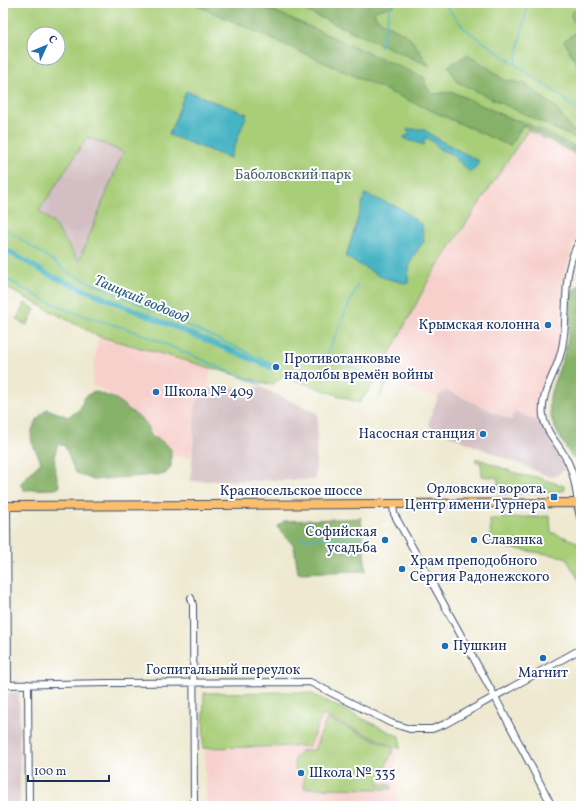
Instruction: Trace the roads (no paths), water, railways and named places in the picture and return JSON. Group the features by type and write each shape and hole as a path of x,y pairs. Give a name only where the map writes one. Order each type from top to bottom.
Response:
{"main road":[{"name":"Красносельское шоссе","path":"5,506 578,503"},
{"path":"578,503 581,518"}],"street":[{"path":"578,503 570,467 550,433 544,418 543,410 545,389 558,363 562,347 568,272 574,250 581,239"},
{"path":"393,504 394,514 495,697 552,806"},
{"path":"5,506 6,685"},
{"path":"191,598 194,806"},
{"name":"Госпитальный переулок","path":"6,685 310,682 391,723 410,729 421,730 445,724 581,649"},
{"path":"28,684 29,806"}],"water":[{"path":"186,91 247,114 230,158 169,135"},
{"path":"408,129 423,129 441,141 479,161 475,169 470,172 451,154 439,149 435,143 425,137 424,145 405,139 404,136 409,136 407,131"},
{"path":"365,194 400,208 422,225 424,242 416,252 411,262 408,284 381,277 346,257"}],"waterway":[{"path":"380,48 391,3"},
{"path":"443,3 465,29 562,97 576,110"},
{"path":"515,65 528,3"},
{"path":"3,227 67,272 274,364"},
{"name":"Таицкий водовод","path":"3,248 47,274 273,368"},
{"path":"3,277 46,301 72,312 137,332 261,385"},
{"path":"357,286 327,355 386,384 380,396"},
{"name":"Таицкий водовод","path":"542,486 546,487"},
{"path":"300,539 361,536"}],"place":[{"name":"Крымская колонна","path":"548,325"},
{"name":"Противотанковые надолбы времён войны","path":"276,367"},
{"name":"Школа № 409","path":"156,392"},
{"name":"Насосная станция","path":"483,434"},
{"name":"Орловские ворота. Центр имени Турнера","path":"554,497"},
{"name":"Софийская усадьба","path":"385,540"},
{"name":"Славянка","path":"474,540"},
{"name":"Храм преподобного Сергия Радонежского","path":"402,569"},
{"name":"Пушкин","path":"445,646"},
{"name":"Магнит","path":"543,658"},
{"name":"Школа № 335","path":"301,773"}],"park label":[{"name":"Баболовский парк","path":"293,175"}]}
